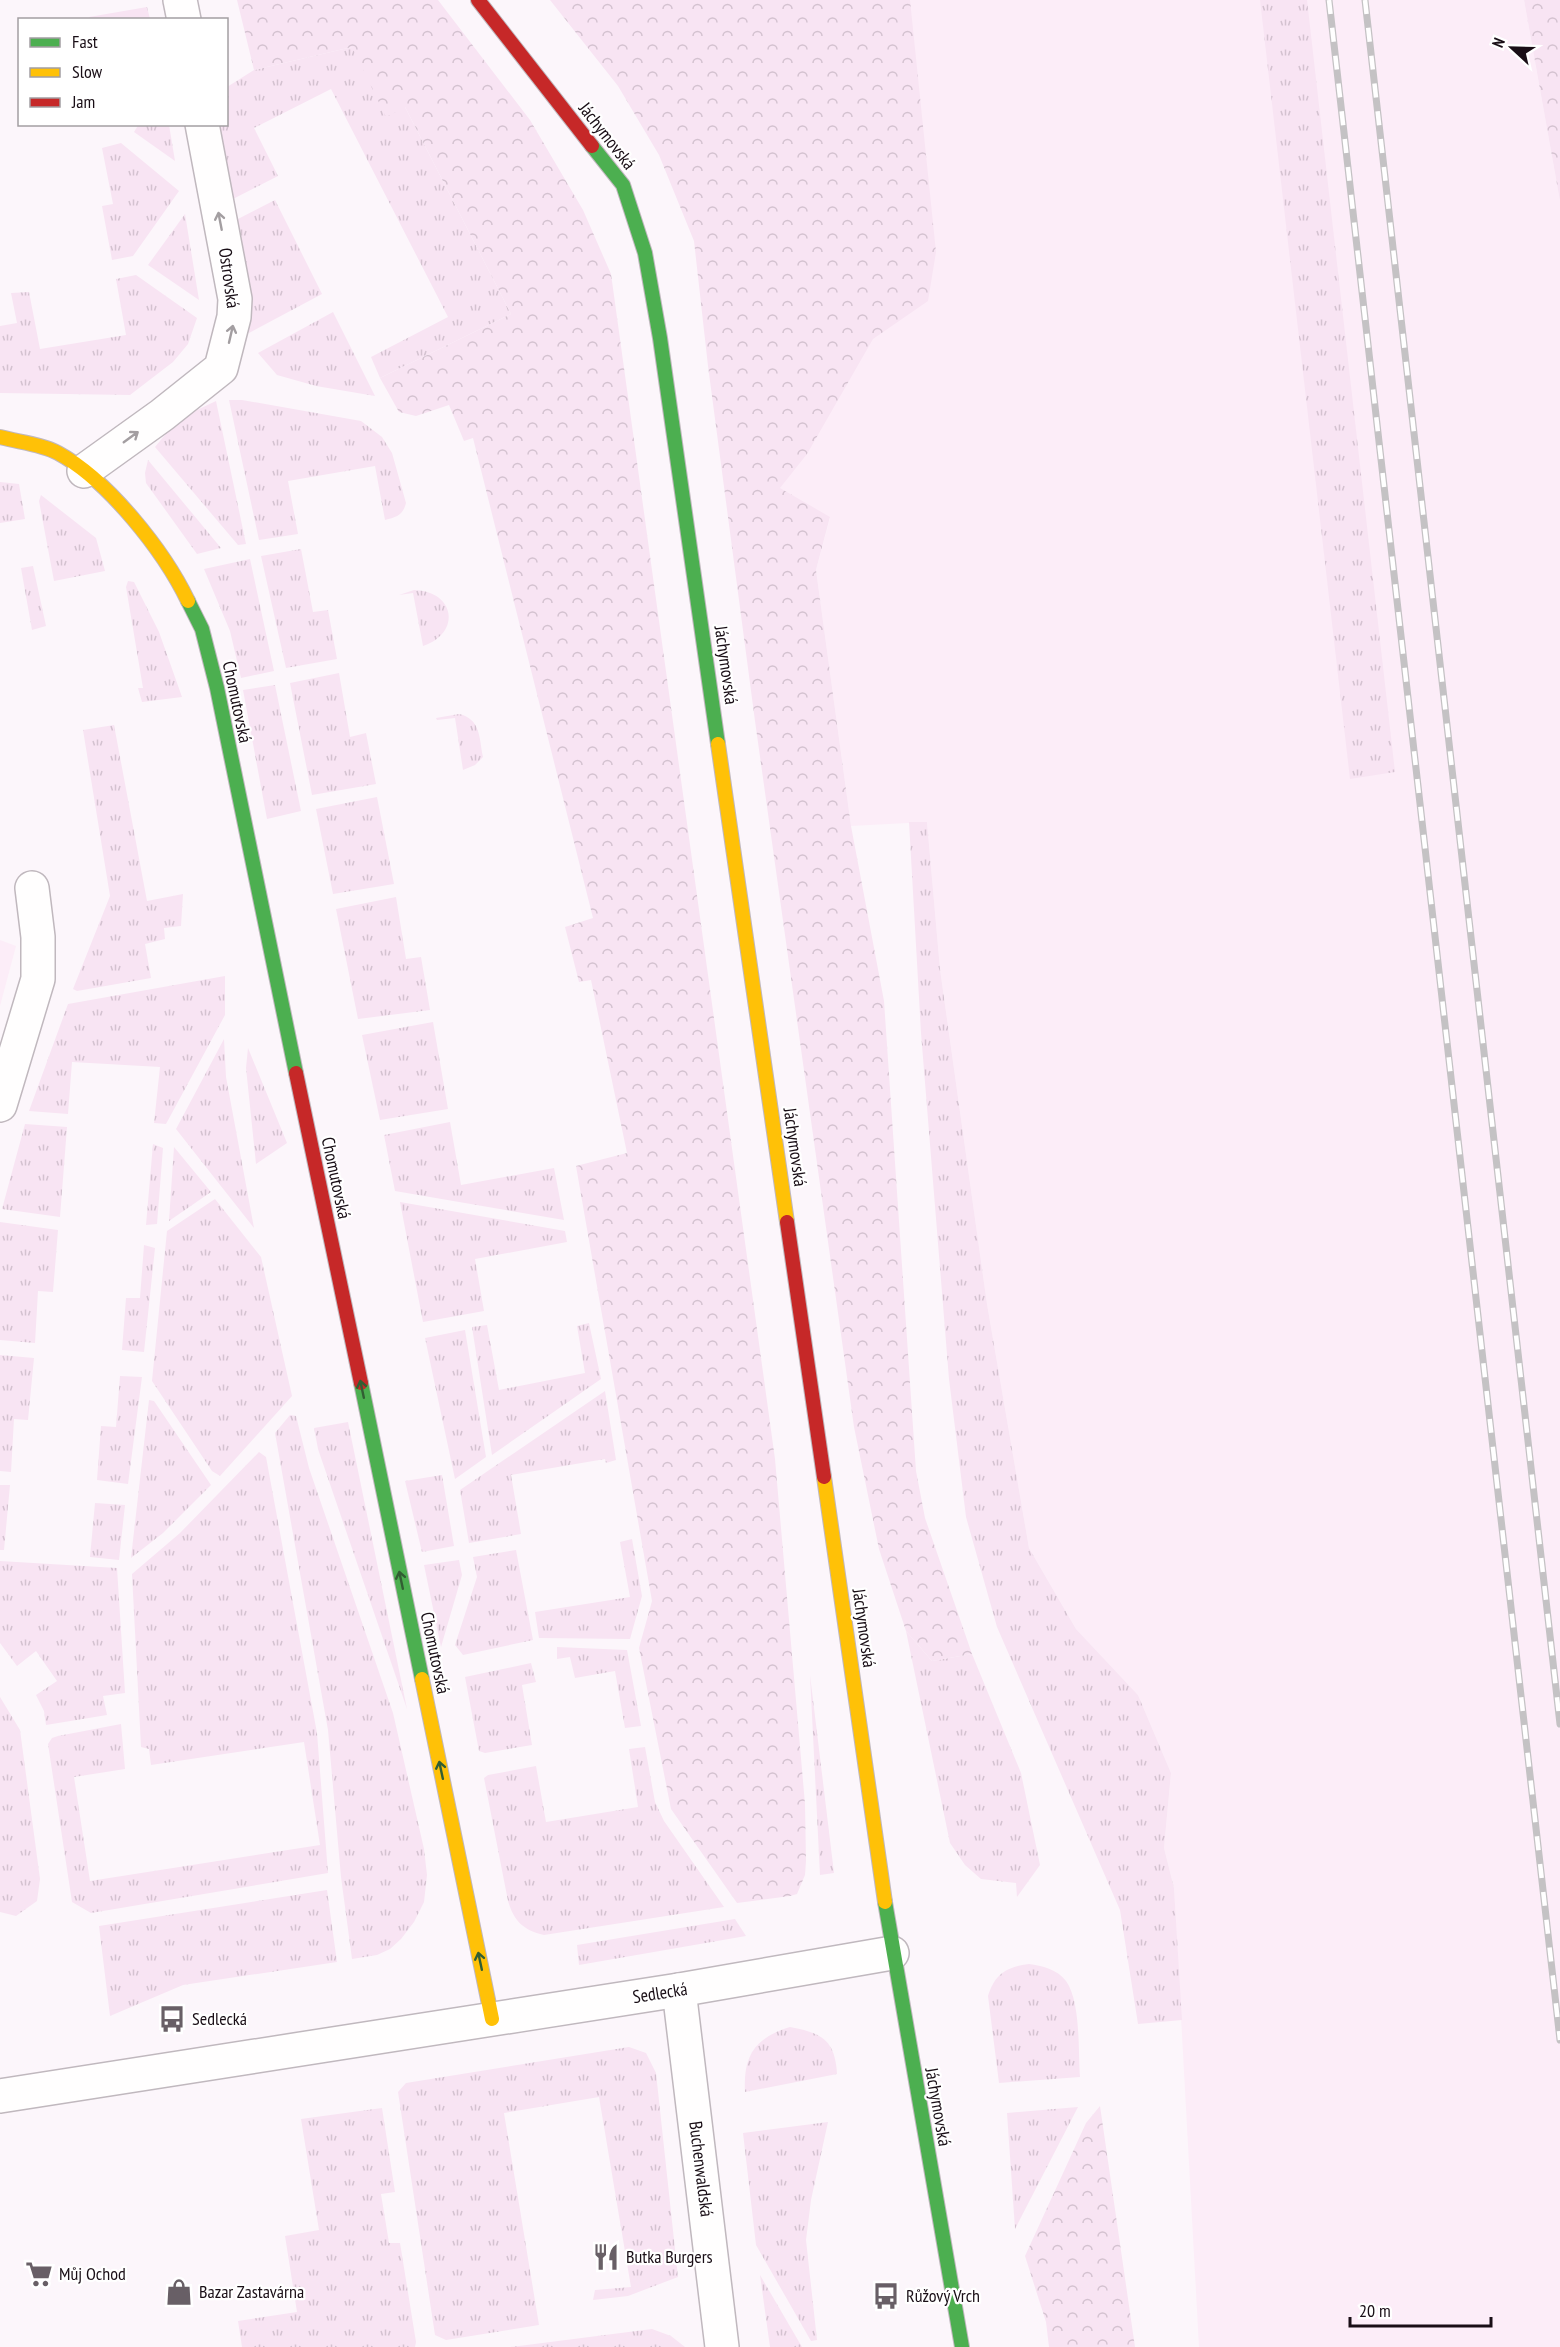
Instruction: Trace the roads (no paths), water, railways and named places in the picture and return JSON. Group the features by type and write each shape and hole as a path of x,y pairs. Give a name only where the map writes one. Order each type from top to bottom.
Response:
{"street":[{"path":"180,0 184,18"},
{"name":"Jáchymovská","path":"478,0 623,185 645,253 664,362 892,1953 962,2347"},
{"name":"Ostrovská","path":"84,471 162,415 221,368 234,317 235,299 202,126"},
{"name":"Chomutovská","path":"0,437 57,453 84,471 139,524 174,572 202,629 219,700 492,2019"},
{"path":"0,1105 38,979 38,937 32,888"},
{"name":"Sedlecká","path":"0,2096 679,1990 892,1953"},
{"name":"Buchenwaldská","path":"679,1990 722,2347"}],"railway":[{"path":"1329,0 1560,2040"},
{"path":"1365,0 1560,1724"}],"place":[{"name":"Sedlecká","path":"172,2019"},
{"name":"Butka Burgers","path":"606,2257"},
{"name":"Můj Ochod","path":"39,2274"},
{"name":"Bazar Zastavárna","path":"179,2292"},
{"name":"Růžový Vrch","path":"886,2296"}]}
